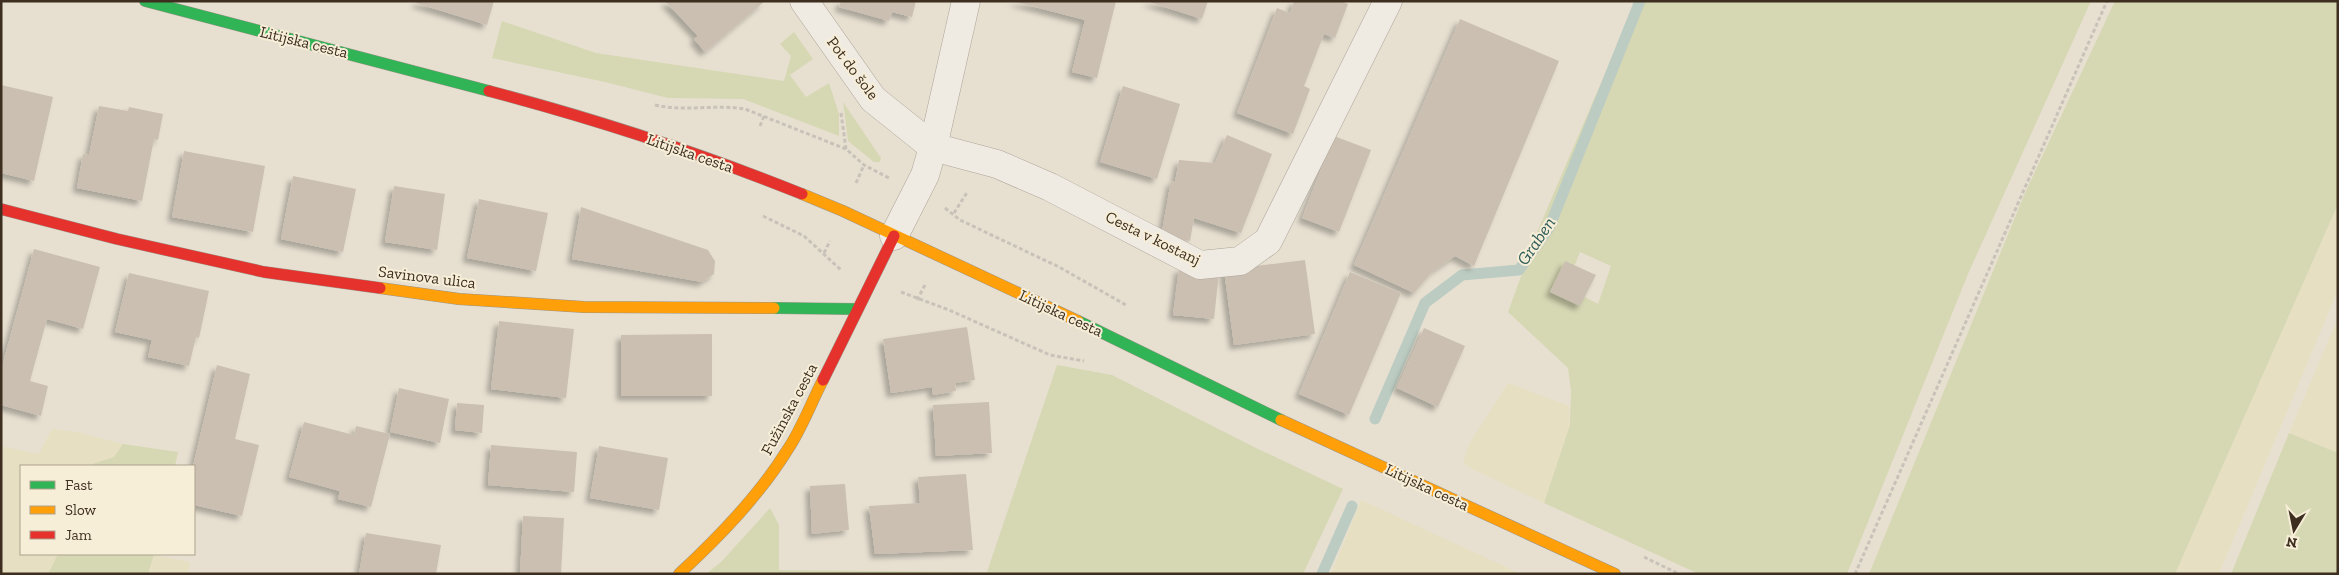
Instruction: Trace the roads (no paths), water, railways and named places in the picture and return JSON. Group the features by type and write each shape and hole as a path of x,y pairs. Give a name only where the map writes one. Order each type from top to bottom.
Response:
{"main road":[{"name":"Litijska cesta","path":"144,1 359,56 587,119 748,173 816,200 1106,334 1297,428 1615,574"},
{"name":"Savinova ulica","path":"1,210 117,239 264,272 458,299 584,307 856,309"},
{"name":"Fužinska cesta","path":"679,574 731,524 789,448 856,309 894,236"}],"street":[{"name":"Pot do šole","path":"804,1 873,99 933,147"},
{"path":"894,236 925,174 933,147 966,1"},
{"name":"Cesta v kostanj","path":"933,147 997,164 1050,187 1200,265 1240,262 1268,241 1388,1"}],"waterway":[{"name":"Graben","path":"1375,419 1425,303 1462,275 1519,270 1549,228 1640,1"},
{"name":"Graben","path":"1322,574 1352,506"}]}
